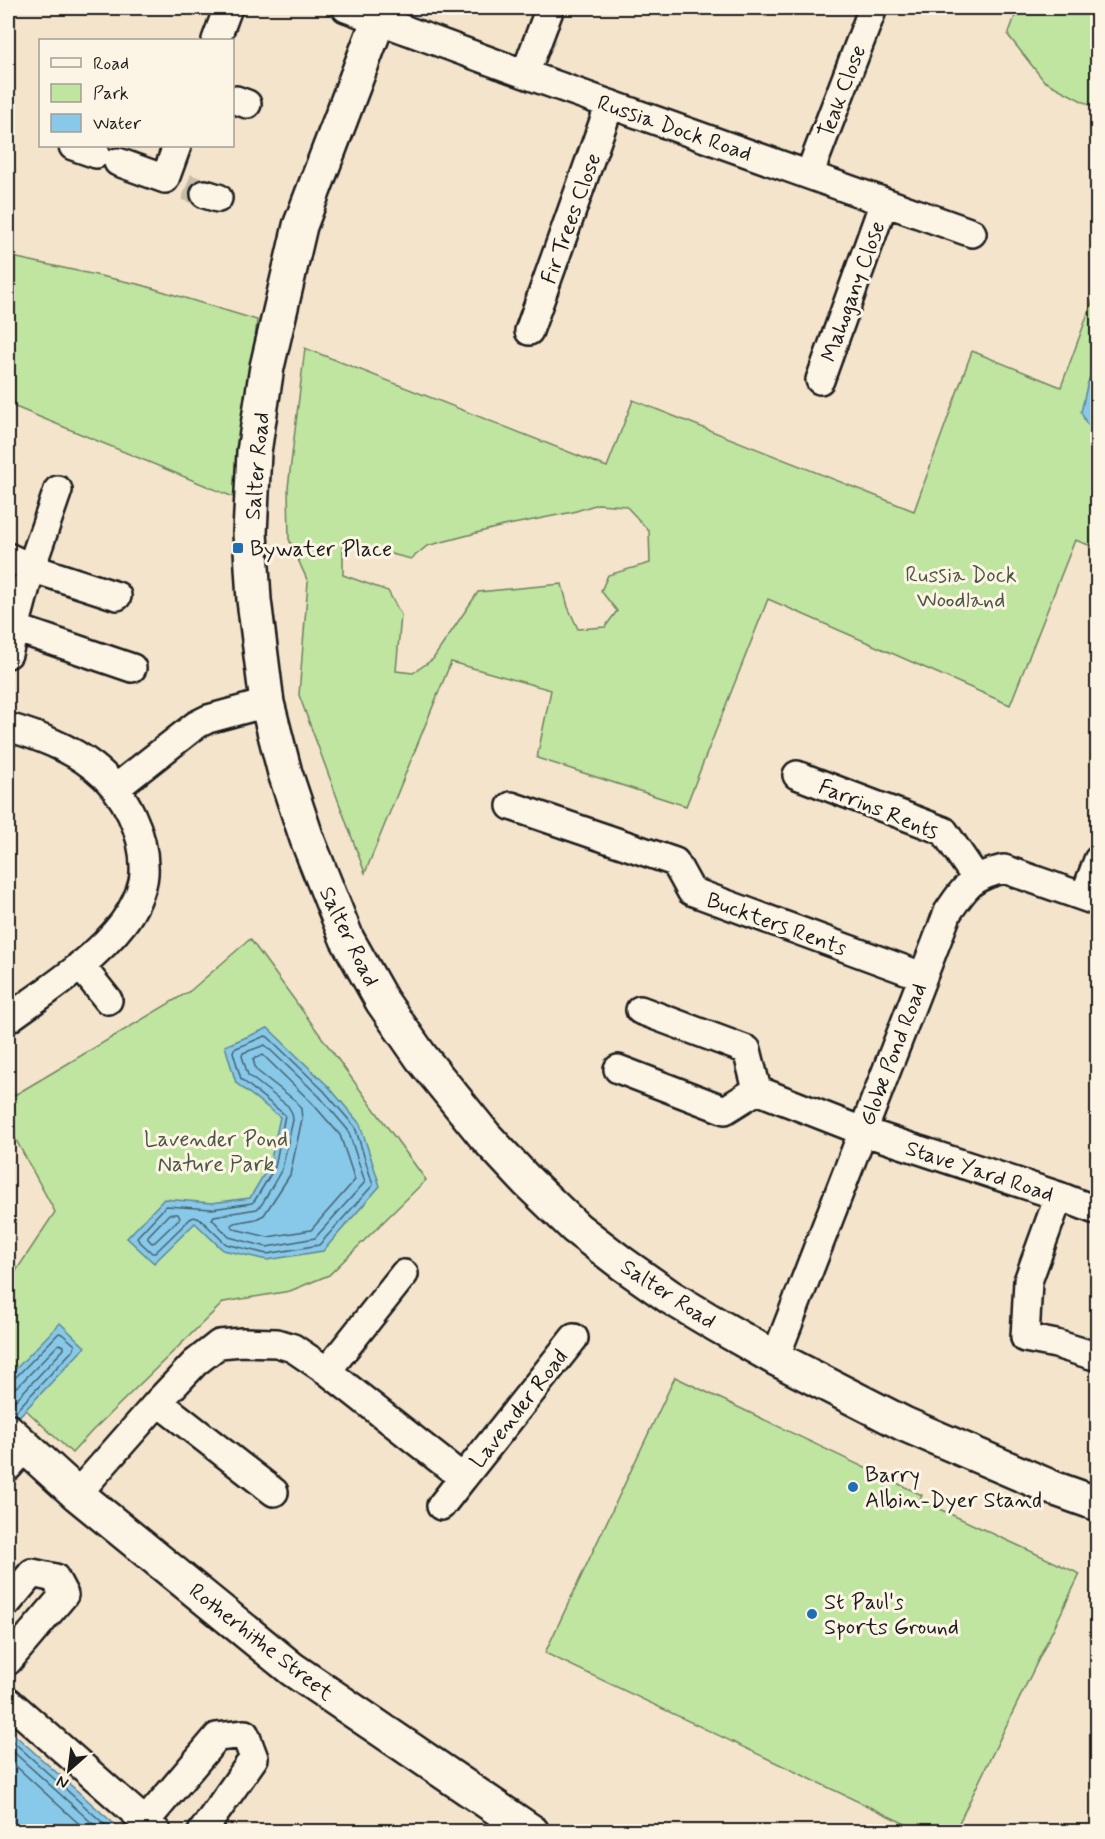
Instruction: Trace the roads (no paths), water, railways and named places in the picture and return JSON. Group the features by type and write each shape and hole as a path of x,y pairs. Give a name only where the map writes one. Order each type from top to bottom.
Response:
{"main road":[{"name":"Salter Road","path":"381,14 300,226 267,367 254,452 250,533 254,600 267,703 285,773 307,839 347,939 382,1001 421,1057 485,1136 576,1228 623,1264 670,1297 775,1358 904,1424 1053,1488 1098,1504"},
{"name":"Rotherhithe Street","path":"14,1446 77,1494 292,1669 532,1832"}],"street":[{"path":"216,39 228,8"},
{"name":"Russia Dock Road","path":"346,8 381,14 525,74 972,232"},
{"path":"525,74 550,8"},
{"name":"Teak Close","path":"809,175 873,8"},
{"name":"Fir Trees Close","path":"529,331 610,104"},
{"path":"95,154 193,189 177,147"},
{"name":"Mahogany Close","path":"820,380 884,202"},
{"path":"8,654 15,628 19,562 58,490"},
{"path":"19,562 117,596"},
{"path":"15,628 132,668"},
{"path":"116,788 196,725 208,719 267,703"},
{"path":"8,727 64,747 94,767 116,788 132,816 143,847 144,876 138,897 125,921 110,940 8,1019"},
{"name":"Farrins Rents","path":"796,775 944,831 976,878"},
{"name":"Buckters Rents","path":"511,806 675,862 692,891 922,976"},
{"path":"976,878 1004,869 1091,899 1098,860"},
{"name":"Globe Pond Road","path":"775,1358 948,912 976,878"},
{"path":"80,965 108,1000"},
{"path":"618,1069 725,1110 757,1090 747,1050 640,1010"},
{"name":"Stave Yard Road","path":"757,1090 862,1131 1098,1211"},
{"path":"1059,1196 1028,1281 1025,1338 1056,1344 1098,1357"},
{"path":"327,1371 404,1274"},
{"name":"Lavender Road","path":"441,1506 574,1338"},
{"name":"Lavender Road","path":"77,1494 195,1363 219,1344 242,1342 277,1343 293,1348 327,1371 463,1478"},
{"path":"158,1402 274,1492"},
{"path":"8,1602 32,1573 55,1578 64,1595 8,1661"},
{"path":"8,1701 151,1827 217,1737 245,1734 254,1758 202,1832"}],"water":[{"path":"1097,364 1097,432 1086,423 1081,412 1089,381"},
{"path":"268,1028 329,1087 360,1124 380,1186 323,1251 267,1260 223,1250 195,1223 154,1263 127,1238 164,1199 211,1203 250,1198 270,1164 280,1117 236,1083 225,1046"},
{"path":"60,1323 85,1347 8,1428 8,1377"},
{"path":"8,1729 122,1831 8,1831"}],"tunnel":[{"path":"186,187 205,194"}],"place":[{"name":"Bywater Place","path":"238,548"},
{"name":"Barry Albin-Dyer Stand","path":"853,1487"},
{"name":"St Paul's Sports Ground","path":"812,1614"}],"park label":[{"name":"Russia Dock Woodland","path":"961,586"},
{"name":"Lavender Pond Nature Park","path":"216,1150"}]}
